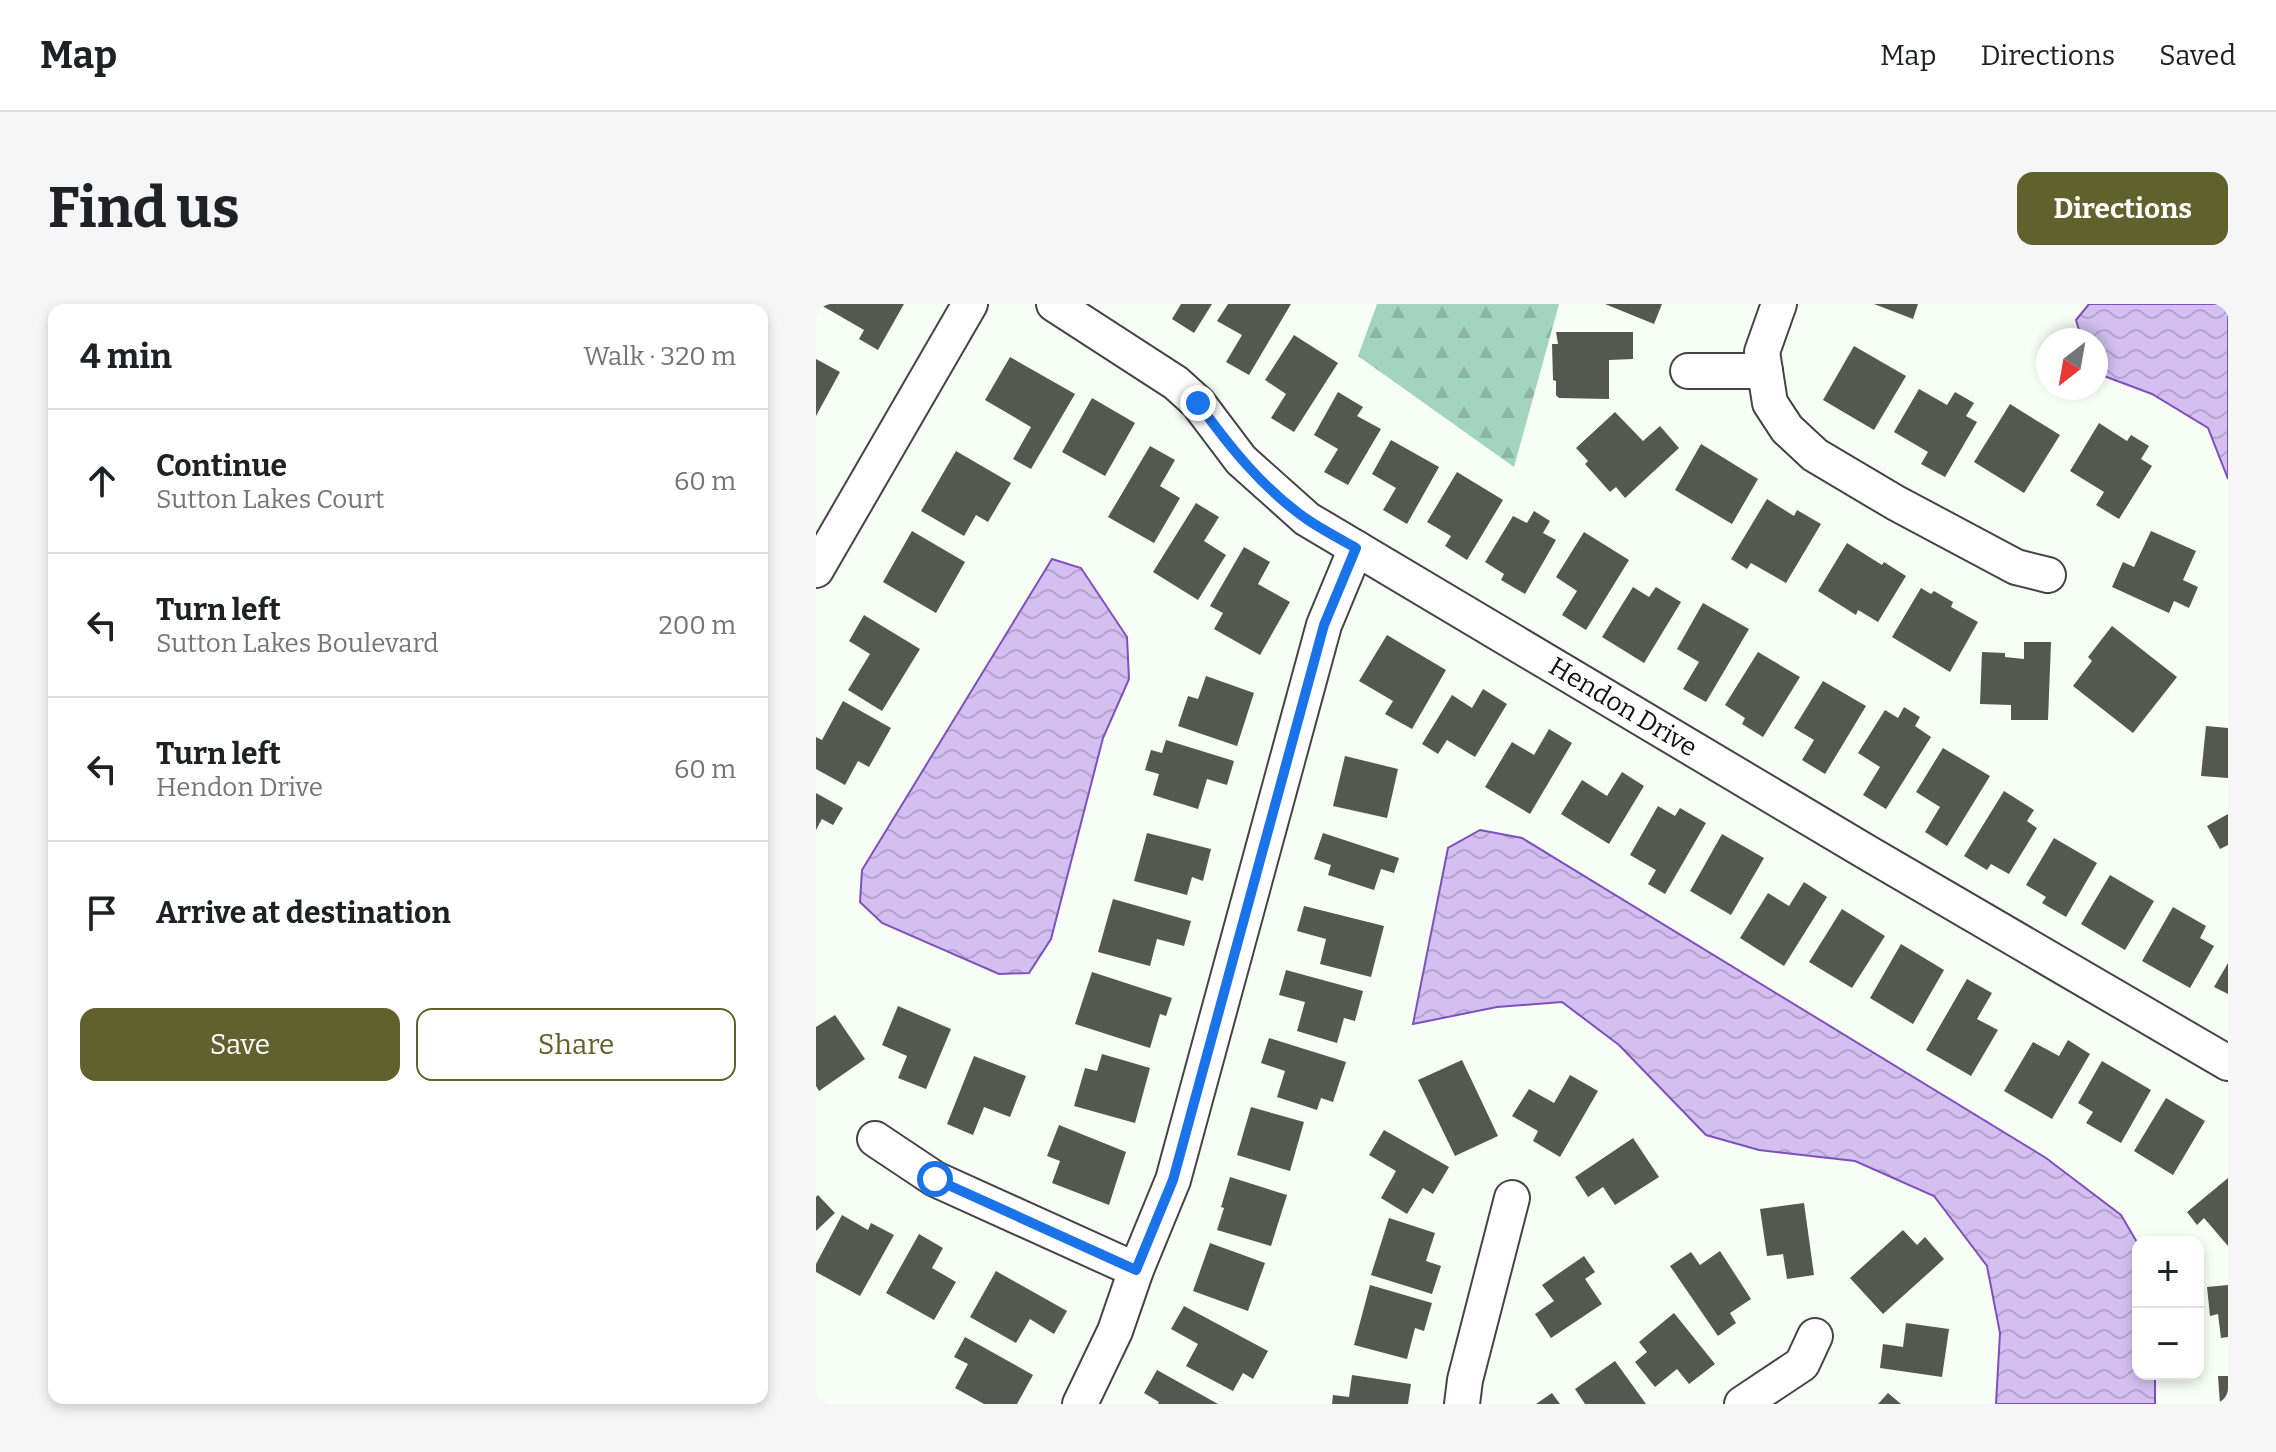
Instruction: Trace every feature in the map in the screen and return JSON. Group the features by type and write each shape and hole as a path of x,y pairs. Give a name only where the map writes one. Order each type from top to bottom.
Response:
{"street":[{"path":"816,570 970,304"},
{"name":"Hendon Drive","path":"1054,304 1176,383 1198,403 1241,460 1307,519 2228,1063"},
{"path":"1779,304 1762,352 1770,403 1787,429 1815,455 1896,503 2016,567 2048,575"},
{"path":"1688,371 1765,371"},
{"path":"1080,1404 1115,1331 1173,1180 1324,625 1356,548"},
{"path":"875,1139 935,1179 1136,1270"},
{"path":"1462,1404 1465,1380 1512,1198"},
{"path":"1742,1404 1802,1364 1815,1336"}],"green space":[{"path":"1377,304 1559,304 1514,467 1358,356"}],"water":[{"path":"2089,304 2228,304 2228,479 2208,428 2152,394 2108,378 2108,328 2078,328 2076,320"},
{"path":"1052,559 1081,568 1127,637 1129,679 1103,738 1051,939 1029,973 999,974 882,923 860,902 862,870"},
{"path":"1480,830 1522,838 2046,1158 2121,1215 2133,1236 2132,1380 2155,1380 2155,1404 1996,1404 2000,1333 1987,1266 1934,1196 1855,1161 1759,1150 1706,1135 1619,1045 1562,1002 1497,1007 1413,1024 1448,848"}],"building":[{"path":"819,304 904,304 878,350 859,339 864,330"},
{"path":"1181,304 1212,304 1194,333 1172,319"},
{"path":"1228,304 1291,304 1249,375 1226,362 1242,335 1217,321"},
{"path":"1605,304 1662,304 1654,324"},
{"path":"1874,304 1918,304 1913,319"},
{"path":"1556,332 1633,332 1633,359 1609,360 1609,399 1559,398 1556,395 1552,344 1558,344"},
{"path":"1294,335 1338,363 1294,432 1271,418 1286,394 1265,380"},
{"path":"1854,346 1906,376 1874,430 1823,400"},
{"path":"1010,357 1075,394 1031,469 1013,459 1031,427 985,400"},
{"path":"816,359 840,372 816,416"},
{"path":"1919,389 1947,405 1955,392 1974,403 1966,416 1977,422 1945,477 1921,464 1928,452 1894,432"},
{"path":"1338,392 1363,407 1357,416 1381,429 1348,485 1324,472 1338,449 1314,435"},
{"path":"1092,398 1135,423 1105,476 1062,452"},
{"path":"2010,404 2060,435 2024,493 1974,462"},
{"path":"1615,412 1643,441 1660,426 1679,448 1625,498 1616,487 1610,492 1585,464 1588,461 1576,448"},
{"path":"2099,423 2127,441 2131,435 2149,446 2141,459 2152,466 2119,519 2096,505 2104,492 2070,471"},
{"path":"1391,440 1439,467 1407,524 1383,510 1396,488 1372,474"},
{"path":"1701,444 1758,479 1732,524 1675,490"},
{"path":"1150,446 1175,460 1160,486 1180,498 1154,543 1108,517"},
{"path":"956,451 1011,483 988,522 976,515 964,536 921,511"},
{"path":"1457,472 1503,500 1467,560 1445,546 1451,536 1427,522"},
{"path":"1767,499 1794,516 1797,510 1821,524 1786,583 1751,563 1747,569 1731,559"},
{"path":"1196,503 1219,517 1204,541 1226,555 1198,600 1153,572"},
{"path":"1534,511 1550,521 1543,533 1556,540 1525,594 1501,580 1504,574 1485,562 1513,516 1527,523"},
{"path":"912,531 965,562 936,613 883,582"},
{"path":"2151,531 2196,551 2183,580 2198,587 2189,608 2174,601 2169,613 2112,587 2123,562 2134,567"},
{"path":"1584,532 1629,560 1586,630 1562,615 1577,591 1556,577"},
{"path":"1847,543 1906,576 1878,622 1858,610 1856,615 1818,591"},
{"path":"1244,547 1270,562 1258,584 1290,602 1260,655 1214,629 1223,613 1210,606"},
{"path":"1633,587 1649,597 1656,587 1681,602 1644,663 1602,637"},
{"path":"1921,588 1931,594 1934,591 1953,602 1951,607 1978,622 1950,672 1892,637"},
{"path":"1703,603 1749,629 1706,702 1683,689 1699,662 1677,649"},
{"path":"864,615 920,649 882,711 848,690 870,654 849,641"},
{"path":"2112,626 2177,677 2133,733 2073,686 2092,661 2088,657"},
{"path":"1387,635 1446,670 1412,729 1385,714 1393,701 1359,681"},
{"path":"2024,642 2051,642 2048,720 2011,720 2011,705 1980,704 1982,652 2005,653 2005,657 2024,659"},
{"path":"1758,652 1800,677 1763,737 1742,724 1745,718 1725,705"},
{"path":"1206,676 1254,693 1237,746 1178,726 1188,696 1198,699"},
{"path":"1823,681 1866,706 1825,774 1802,760 1814,740 1794,728"},
{"path":"1483,689 1507,704 1475,757 1447,740 1438,754 1422,744 1452,695 1472,708"},
{"path":"843,701 891,728 869,767 858,761 845,785 816,769 816,737 822,740"},
{"path":"1904,707 1920,717 1915,726 1931,737 1886,809 1863,795 1880,767 1858,753 1885,710 1898,718"},
{"path":"2206,726 2228,728 2228,778 2201,776"},
{"path":"1549,729 1572,743 1530,814 1485,787 1512,742 1534,755"},
{"path":"1166,740 1234,761 1227,785 1207,779 1198,809 1153,795 1159,774 1145,770 1151,750 1162,753"},
{"path":"1943,748 1990,776 1947,846 1925,832 1940,807 1916,792"},
{"path":"1345,756 1398,769 1387,818 1333,806"},
{"path":"1622,772 1644,786 1609,844 1561,814 1582,780 1607,796"},
{"path":"2004,791 2034,810 2027,821 2037,828 2009,874 1991,864 1987,870 1964,856"},
{"path":"816,793 843,808 833,825 822,819 816,830"},
{"path":"1658,806 1675,816 1680,808 1706,823 1665,894 1648,884 1656,870 1630,855"},
{"path":"2228,814 2228,845 2220,849 2207,826"},
{"path":"1147,833 1211,849 1203,881 1192,877 1187,895 1134,881"},
{"path":"1323,833 1399,858 1394,873 1381,869 1374,890 1328,875 1331,865 1314,859"},
{"path":"1722,834 1764,858 1731,915 1690,891"},
{"path":"2054,838 2097,863 2066,917 2042,903 2046,897 2026,885"},
{"path":"2110,875 2154,901 2125,950 2081,924"},
{"path":"1804,882 1827,897 1784,966 1740,938 1768,893 1789,906"},
{"path":"1113,899 1191,921 1184,946 1157,939 1150,966 1098,952"},
{"path":"1304,906 1384,926 1371,977 1320,964 1326,939 1297,931"},
{"path":"2173,907 2206,926 2200,938 2214,946 2190,988 2142,961"},
{"path":"1842,909 1885,936 1852,988 1809,962"},
{"path":"1901,944 1944,970 1913,1024 1870,998"},
{"path":"2228,963 2228,994 2214,987"},
{"path":"1286,970 1363,991 1355,1021 1344,1018 1337,1043 1297,1031 1305,1002 1279,995"},
{"path":"1092,972 1172,998 1166,1016 1160,1014 1150,1048 1075,1024"},
{"path":"1967,979 1992,993 1977,1019 1998,1030 1971,1076 1926,1050"},
{"path":"898,1006 951,1029 926,1089 898,1078 907,1056 882,1045"},
{"path":"835,1015 865,1059 819,1091 816,1086 816,1027"},
{"path":"1269,1038 1346,1062 1333,1102 1321,1098 1317,1110 1277,1097 1285,1071 1261,1063"},
{"path":"2068,1040 2090,1054 2052,1119 2004,1091 2033,1042 2059,1056"},
{"path":"1102,1054 1150,1068 1135,1123 1074,1106 1085,1068 1097,1071"},
{"path":"974,1056 1026,1076 1010,1117 984,1107 973,1135 947,1124"},
{"path":"1462,1060 1498,1136 1455,1156 1418,1080"},
{"path":"2102,1061 2151,1090 2121,1143 2086,1123 2093,1112 2078,1103"},
{"path":"1570,1075 1598,1091 1560,1157 1533,1141 1538,1131 1512,1116 1529,1089 1554,1103"},
{"path":"2166,1098 2205,1121 2173,1175 2134,1151"},
{"path":"1251,1107 1304,1122 1290,1171 1237,1155"},
{"path":"1059,1125 1126,1152 1109,1205 1052,1183 1060,1161 1047,1156"},
{"path":"1384,1130 1449,1167 1433,1194 1423,1188 1407,1214 1381,1198 1396,1171 1369,1155"},
{"path":"1633,1138 1659,1177 1615,1205 1603,1187 1588,1197 1575,1177"},
{"path":"1230,1177 1287,1195 1271,1246 1217,1230"},
{"path":"2228,1178 2228,1246 2204,1218 2197,1225 2187,1212"},
{"path":"818,1195 835,1213 816,1231 816,1197"},
{"path":"1804,1203 1814,1275 1787,1279 1783,1254 1767,1256 1760,1209"},
{"path":"842,1215 868,1230 871,1223 894,1235 860,1296 816,1272 816,1264"},
{"path":"1389,1218 1435,1233 1426,1261 1441,1266 1432,1294 1371,1275"},
{"path":"1903,1230 1917,1245 1925,1237 1944,1259 1883,1314 1850,1278"},
{"path":"919,1234 943,1248 932,1268 956,1282 934,1320 886,1293"},
{"path":"1210,1243 1265,1263 1248,1311 1193,1291"},
{"path":"1720,1251 1751,1299 1730,1313 1736,1323 1718,1336 1670,1266 1691,1252 1700,1265"},
{"path":"1584,1256 1595,1272 1585,1279 1602,1304 1551,1338 1535,1314 1554,1301 1542,1285"},
{"path":"996,1271 1067,1311 1054,1334 1030,1319 1016,1343 970,1317"},
{"path":"1370,1285 1432,1303 1424,1331 1415,1328 1407,1359 1354,1345"},
{"path":"2228,1285 2228,1337 2221,1338 2218,1314 2210,1316 2207,1287"},
{"path":"1184,1306 1268,1351 1253,1379 1243,1373 1233,1391 1186,1366 1198,1344 1171,1329"},
{"path":"1674,1313 1715,1364 1689,1384 1677,1369 1655,1387 1635,1362 1647,1352 1639,1342"},
{"path":"1906,1323 1949,1329 1942,1377 1880,1368 1883,1344 1903,1347"},
{"path":"965,1337 1033,1375 1017,1404 984,1404 955,1388 968,1364 954,1357"},
{"path":"1615,1361 1646,1404 1585,1404 1575,1389"},
{"path":"1157,1370 1218,1404 1158,1404 1144,1393"},
{"path":"1352,1375 1411,1384 1408,1404 1332,1404 1333,1395 1349,1397"},
{"path":"2218,1376 2228,1376 2228,1404 2220,1404"},
{"path":"1552,1393 1560,1404 1536,1404"},
{"path":"1888,1393 1901,1404 1878,1404"}],"route":[{"path":"935,1179 1136,1270 1173,1180 1324,625 1356,548 1307,519 1263,482 1241,460 1198,403"}]}
